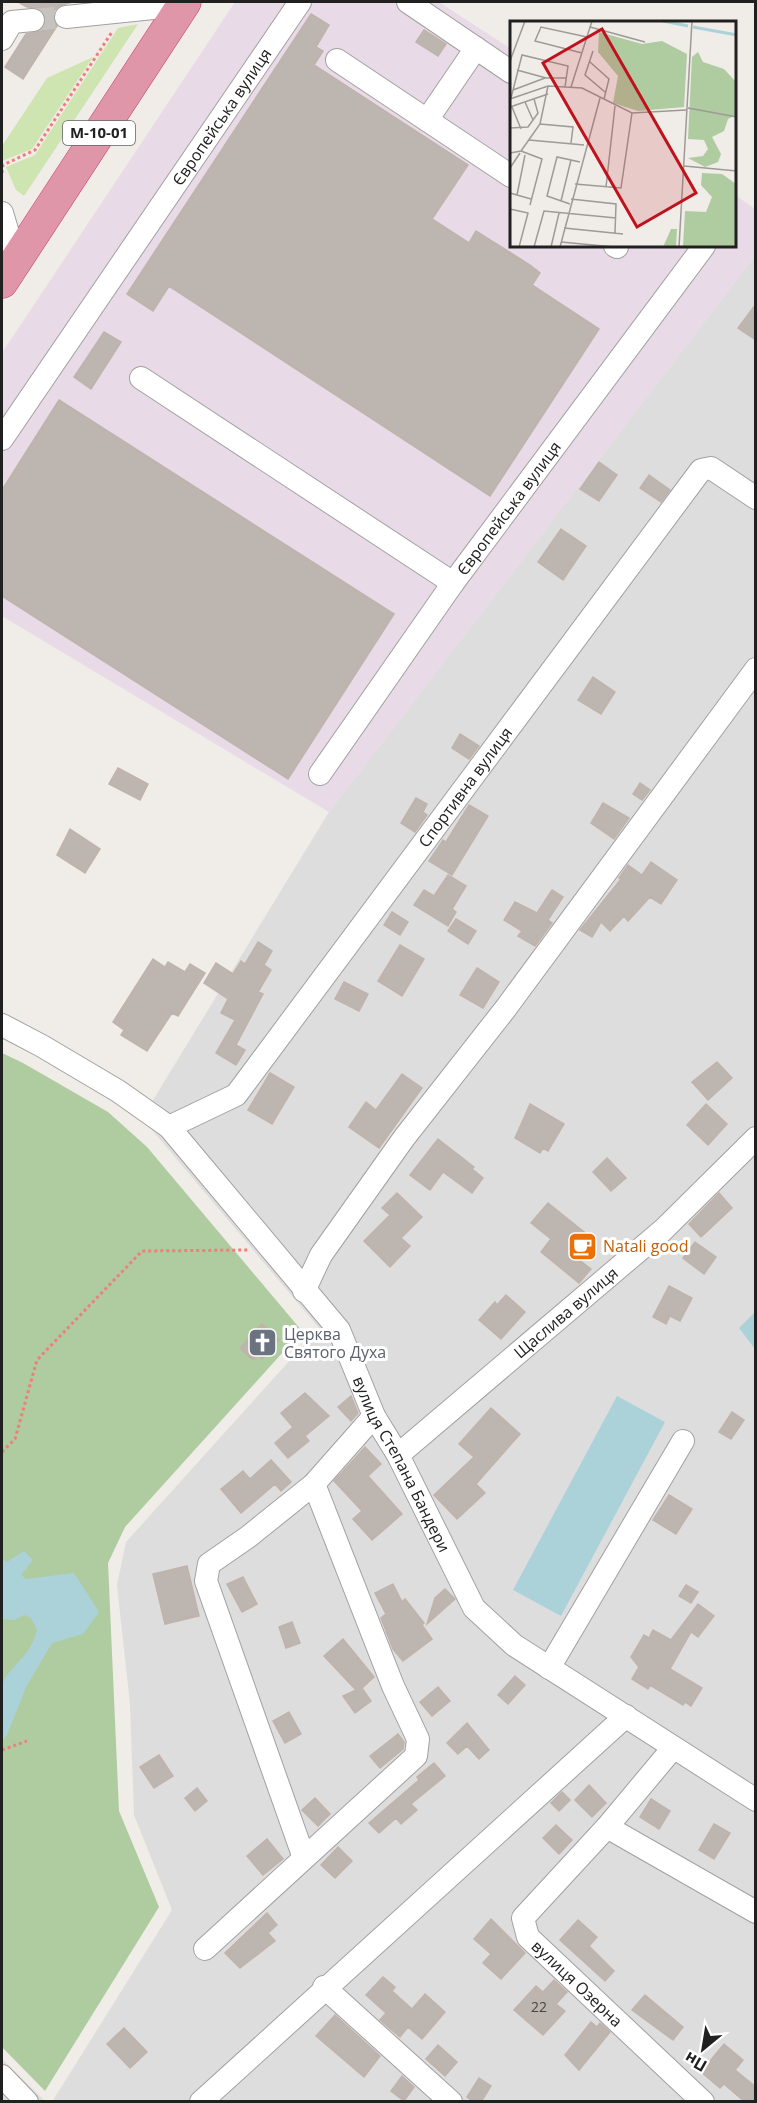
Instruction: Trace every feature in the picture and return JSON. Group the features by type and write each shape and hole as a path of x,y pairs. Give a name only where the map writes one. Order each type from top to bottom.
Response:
{"highway":[{"name":"М-10-01","path":"9,271 183,3"}],"street":[{"name":"Європейська вулиця","path":"2,439 300,2"},
{"path":"408,2 510,71"},
{"path":"66,17 183,3"},
{"path":"2,39 12,22 33,20"},
{"path":"428,120 476,48"},
{"path":"337,60 510,175"},
{"path":"2,213 9,271"},
{"name":"Європейська вулиця","path":"320,774 453,583 703,248"},
{"path":"141,378 453,583"},
{"name":"Спортивна вулиця","path":"168,1127 237,1095 701,470 711,468 756,498"},
{"path":"304,1291 321,1255 404,1138 506,1008 756,669"},
{"name":"вулиця Степана Бандери","path":"2,1025 118,1091 168,1127 339,1330 374,1416 398,1455 474,1608 514,1646 756,1800"},
{"name":"Щаслива вулиця","path":"398,1455 663,1230 756,1138"},
{"path":"304,1858 206,1581 209,1564 248,1537 314,1484 374,1416"},
{"path":"549,1668 683,1442"},
{"path":"205,1948 416,1756 418,1739 388,1676 314,1484"},
{"path":"201,2102 324,1987 626,1716"},
{"name":"вулиця Озерна","path":"673,1748 607,1827 523,1918 528,1937 703,2102"},
{"path":"607,1827 756,1912"},
{"path":"324,1987 452,2102"},
{"path":"2,2076 27,2102"}],"path":[{"path":"2,174 3,165 35,150 106,14"},
{"path":"2,1452 15,1439 37,1360 142,1251 271,1250"},
{"path":"2,1750 27,1741"}],"shaded area":[{"path":"235,2 439,2 510,48 510,248 736,248 736,196 755,209 755,256 329,812 2,616 2,353"},
{"path":"755,256 755,2101 52,2102 172,1910 134,1815 130,1704 117,1585 126,1542 319,1328 142,1118 329,812"},
{"path":"2,2059 45,2101 2,2101"}],"green space":[{"path":"138,24 24,196 16,190 6,167 35,155 118,28"},
{"path":"93,57 32,149 2,161 2,146 47,78"},
{"path":"2,1053 108,1112 147,1147 302,1331 125,1527 108,1563 119,1811 159,1907 45,2091 2,2047"}],"water":[{"path":"755,1312 755,1349 739,1328"},
{"path":"617,1396 665,1422 561,1616 513,1590"},
{"path":"24,1551 33,1560 21,1575 26,1579 74,1573 99,1612 83,1634 52,1643 26,1687 7,1735 2,1741 2,1685 30,1648 37,1630 31,1618 24,1615 14,1620 2,1619 2,1559 7,1562"}],"building":[{"path":"18,2 72,2 59,6 54,11 53,19 57,26 23,79 5,67 26,34 41,31 46,19 39,8 27,7"},
{"path":"311,14 329,25 316,47 323,51 314,65 468,165 432,219 469,243 476,231 530,265 540,273 532,285 599,329 490,496 169,286 153,311 127,294"},
{"path":"424,30 446,44 438,56 416,42"},
{"path":"756,304 756,340 738,328"},
{"path":"104,332 121,342 91,389 74,377"},
{"path":"59,400 394,614 288,779 2,596 2,490"},
{"path":"599,462 617,475 599,501 580,489"},
{"path":"649,475 670,490 661,502 640,488"},
{"path":"561,529 586,546 563,580 538,562"},
{"path":"593,677 615,692 601,714 578,700"},
{"path":"460,734 479,746 469,759 452,748"},
{"path":"118,768 148,784 140,800 109,784"},
{"path":"640,783 650,790 642,800 633,794"},
{"path":"416,798 427,804 423,812 427,815 415,832 401,823"},
{"path":"603,803 629,818 614,839 591,823"},
{"path":"469,805 488,816 452,875 429,861 443,840 446,842"},
{"path":"70,829 100,849 85,873 57,855"},
{"path":"651,862 677,880 661,904 650,897 628,921 624,916 610,931 601,922 592,937 580,930 621,879 619,878 628,865 642,875"},
{"path":"448,875 466,886 452,909 456,912 448,926 414,905 424,890 434,896"},
{"path":"552,890 563,897 548,920 552,923 535,946 518,936 522,931 504,920 515,902 537,913"},
{"path":"392,912 408,922 400,935 384,925"},
{"path":"456,919 476,931 468,944 448,931"},
{"path":"258,942 272,951 264,965 271,970 258,992 263,994 236,1045 245,1050 236,1065 216,1053 235,1020 221,1013 228,999 204,983 216,963 233,974 241,961 245,964"},
{"path":"400,945 424,959 402,996 378,981"},
{"path":"153,959 165,967 168,962 185,972 190,964 205,973 178,1016 172,1013 147,1051 121,1035 124,1030 113,1022"},
{"path":"477,968 499,982 483,1008 460,995"},
{"path":"344,982 368,994 359,1011 335,999"},
{"path":"717,1062 732,1078 708,1100 692,1082"},
{"path":"270,1073 294,1087 272,1124 248,1110"},
{"path":"402,1074 422,1088 379,1148 349,1127 366,1102 376,1110"},
{"path":"530,1104 564,1124 548,1151 543,1148 540,1153 515,1138"},
{"path":"706,1104 727,1124 708,1145 687,1125"},
{"path":"438,1139 474,1167 472,1169 483,1178 472,1193 443,1172 430,1190 410,1175"},
{"path":"607,1158 626,1178 611,1191 593,1172"},
{"path":"397,1193 422,1217 401,1238 410,1246 390,1267 364,1241 390,1215 382,1208"},
{"path":"719,1193 732,1208 701,1237 689,1224"},
{"path":"548,1203 593,1239 577,1258 591,1269 579,1283 541,1252 551,1239 531,1223"},
{"path":"695,1242 716,1257 704,1274 683,1258"},
{"path":"669,1286 692,1298 680,1321 670,1316 666,1324 653,1317"},
{"path":"506,1295 525,1312 501,1339 479,1320 495,1302 497,1305"},
{"path":"262,1324 279,1340 262,1359 257,1355 253,1360 240,1348"},
{"path":"305,1393 329,1416 305,1436 309,1441 288,1458 275,1443 293,1427 281,1413"},
{"path":"351,1396 358,1413 351,1421 338,1407"},
{"path":"491,1408 520,1434 476,1484 485,1493 457,1519 434,1495 474,1457 459,1444"},
{"path":"732,1412 744,1420 731,1439 719,1432"},
{"path":"365,1447 381,1464 368,1476 402,1514 372,1540 353,1519 362,1511 334,1481"},
{"path":"271,1460 291,1482 281,1491 275,1484 241,1513 221,1489 243,1471 250,1479"},
{"path":"669,1495 692,1509 676,1534 653,1520"},
{"path":"187,1566 199,1616 165,1624 153,1574"},
{"path":"243,1577 257,1604 242,1612 227,1584"},
{"path":"393,1584 402,1602 405,1599 424,1623 422,1625 432,1639 403,1661 393,1649 381,1618 386,1614 375,1593"},
{"path":"686,1585 698,1592 691,1603 679,1596"},
{"path":"445,1589 455,1599 427,1624 435,1598"},
{"path":"698,1604 714,1616 698,1637 691,1632 670,1669 702,1688 691,1706 685,1702 683,1705 650,1685 648,1689 632,1679 639,1667 631,1657 644,1635 649,1638 653,1630 671,1640"},
{"path":"292,1622 300,1643 286,1648 279,1627"},
{"path":"343,1639 374,1677 362,1688 371,1701 355,1713 343,1696 356,1690 324,1656"},
{"path":"515,1676 525,1685 508,1704 498,1695"},
{"path":"438,1687 450,1701 432,1716 420,1702"},
{"path":"289,1712 301,1734 285,1743 273,1721"},
{"path":"467,1723 489,1750 479,1759 467,1746 458,1754 447,1743"},
{"path":"398,1734 404,1742 403,1749 380,1768 370,1756"},
{"path":"159,1755 173,1776 154,1788 140,1767"},
{"path":"434,1763 445,1776 411,1804 417,1810 401,1824 396,1818 379,1833 369,1823 419,1780 417,1777"},
{"path":"589,1785 606,1803 592,1817 575,1800"},
{"path":"197,1788 207,1801 195,1811 185,1798"},
{"path":"562,1792 570,1800 559,1811 551,1803"},
{"path":"315,1798 330,1814 318,1826 302,1810"},
{"path":"651,1799 670,1811 659,1829 640,1817"},
{"path":"714,1824 730,1833 714,1859 699,1850"},
{"path":"556,1825 572,1840 559,1854 543,1838"},
{"path":"267,1839 283,1859 263,1875 247,1856"},
{"path":"338,1847 352,1861 335,1878 321,1865"},
{"path":"267,1913 277,1925 268,1933 275,1941 240,1968 225,1953"},
{"path":"491,1919 525,1953 501,1979 483,1963 491,1954 474,1939"},
{"path":"578,1920 597,1937 589,1946 614,1971 605,1981 560,1940"},
{"path":"383,1977 395,1987 392,1991 412,2009 425,1994 445,2012 422,2039 408,2027 400,2037 380,2020 386,2013 366,1995"},
{"path":"554,1980 567,1992 556,2004 565,2011 543,2035 514,2010 536,1986 543,1992"},
{"path":"645,1995 683,2027 673,2040 632,2010"},
{"path":"335,2015 380,2056 364,2077 316,2036"},
{"path":"591,2022 597,2027 600,2023 610,2032 579,2070 565,2055"},
{"path":"124,2028 147,2052 130,2068 107,2044"},
{"path":"724,2044 743,2060 735,2070 756,2087 756,2102 745,2102 724,2084 720,2088 701,2072"},
{"path":"438,2045 457,2062 445,2076 426,2059"},
{"path":"402,2076 414,2087 404,2101 391,2091"},
{"path":"479,2078 491,2086 481,2102 474,2102 467,2097"}],"tunnel":[{"path":"33,20 66,17"}],"place":[{"name":"Natali good","path":"582,1246"},
{"name":"Церква Святого Духа","path":"263,1343"}]}
